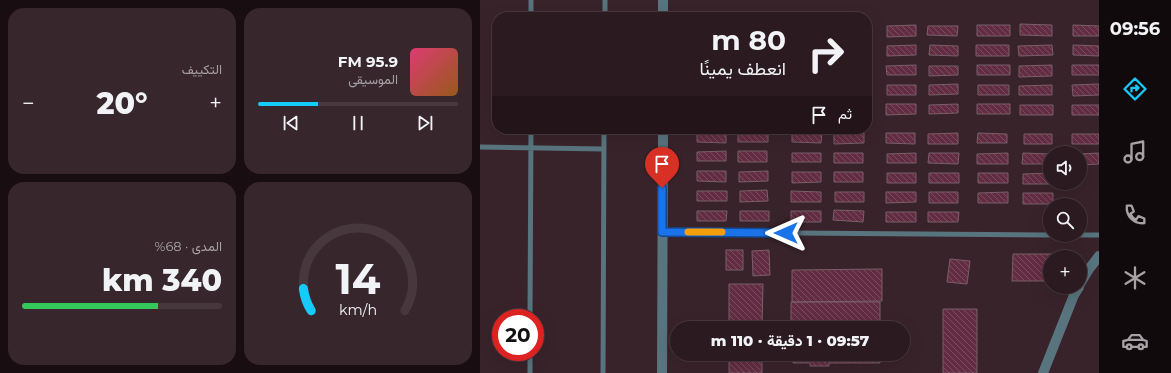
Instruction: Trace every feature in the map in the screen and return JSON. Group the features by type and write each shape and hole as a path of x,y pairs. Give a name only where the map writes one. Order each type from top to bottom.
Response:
{"street":[{"path":"663,0 663,12"},
{"path":"662,373 663,134"},
{"path":"1087,272 1099,256"},
{"path":"1043,373 1074,294"}],"lane":[{"path":"531,12 532,0"},
{"path":"605,0 605,12"},
{"path":"530,309 531,134"},
{"path":"603,373 604,134"},
{"path":"480,146 604,149"},
{"path":"662,232 1043,235"},
{"path":"1087,235 1099,235"},
{"path":"530,361 530,373"}],"building":[{"path":"1020,24 1052,25 1052,36 1020,35"},
{"path":"916,25 916,36 887,37 887,26"},
{"path":"977,25 1010,25 1010,36 977,36"},
{"path":"1073,25 1099,26 1099,36 1073,36"},
{"path":"928,26 958,26 957,36 927,35"},
{"path":"916,45 916,55 887,56 887,46"},
{"path":"930,45 958,46 958,56 929,55"},
{"path":"976,45 1009,45 1009,56 976,56"},
{"path":"1052,45 1053,55 1019,56 1018,46"},
{"path":"1073,45 1099,46 1099,56 1073,55"},
{"path":"916,65 916,75 887,75 886,66"},
{"path":"977,65 1010,65 1010,75 977,75"},
{"path":"1052,65 1052,76 1019,77 1019,66"},
{"path":"1072,65 1099,65 1099,75 1072,75"},
{"path":"929,66 958,66 958,75 929,76"},
{"path":"958,84 958,94 929,95 929,85"},
{"path":"1099,84 1099,95 1073,96 1072,85"},
{"path":"887,85 916,85 916,95 887,95"},
{"path":"978,85 1009,85 1009,95 978,95"},
{"path":"1052,85 1052,95 1019,95 1019,86"},
{"path":"886,104 916,104 916,114 886,115"},
{"path":"958,104 958,113 929,114 929,105"},
{"path":"977,104 1010,104 1010,114 977,114"},
{"path":"1020,105 1053,105 1053,115 1020,115"},
{"path":"1072,105 1099,105 1099,115 1072,115"},
{"path":"886,133 915,133 915,144 886,143"},
{"path":"958,133 958,144 928,144 928,134"},
{"path":"978,133 1007,134 1007,143 977,143"},
{"path":"697,134 726,134 726,143 697,142"},
{"path":"738,134 768,134 768,142 738,142"},
{"path":"792,134 822,134 821,143 792,142"},
{"path":"834,134 864,134 864,143 834,144"},
{"path":"1024,134 1052,134 1052,144 1024,144"},
{"path":"1072,134 1099,134 1099,144 1072,144"},
{"path":"726,151 726,161 697,161 697,152"},
{"path":"738,151 767,151 767,162 738,162"},
{"path":"792,153 821,153 821,162 792,162"},
{"path":"834,153 863,153 863,163 834,163"},
{"path":"916,153 916,163 887,163 887,154"},
{"path":"929,153 959,153 958,164 928,163"},
{"path":"1008,153 1008,164 977,164 977,154"},
{"path":"1023,153 1043,154 1043,164 1022,164"},
{"path":"1099,153 1099,164 1087,165 1087,154"},
{"path":"697,171 726,171 726,182 697,181"},
{"path":"768,171 768,181 739,182 739,172"},
{"path":"792,172 821,172 821,182 792,183"},
{"path":"834,172 863,172 863,182 834,182"},
{"path":"887,173 916,173 916,183 887,183"},
{"path":"929,173 959,173 959,183 929,183"},
{"path":"978,173 1008,173 1008,183 978,183"},
{"path":"1043,173 1043,184 1023,184 1023,174"},
{"path":"767,190 768,201 740,202 740,191"},
{"path":"697,191 727,191 727,201 697,201"},
{"path":"791,191 821,192 821,202 791,202"},
{"path":"835,192 864,192 864,202 835,202"},
{"path":"886,192 916,192 916,202 886,203"},
{"path":"929,192 958,192 958,203 929,203"},
{"path":"1008,192 1008,203 978,203 978,193"},
{"path":"1023,193 1053,193 1053,198 1043,198 1043,204 1023,204"},
{"path":"834,210 864,211 863,222 833,220"},
{"path":"697,211 727,211 726,221 697,221"},
{"path":"740,211 769,211 769,221 740,221"},
{"path":"791,211 821,211 821,222 791,222"},
{"path":"886,212 916,212 916,222 886,222"},
{"path":"928,212 959,212 958,222 928,222"},
{"path":"726,250 743,250 743,270 726,270"},
{"path":"769,250 770,275 753,276 752,251"},
{"path":"1013,254 1043,254 1043,281 1012,281"},
{"path":"950,259 970,261 967,284 947,282"},
{"path":"882,269 882,301 792,302 792,270"},
{"path":"729,284 763,284 762,321 729,321"},
{"path":"791,302 880,302 880,321 791,321"},
{"path":"943,309 977,309 977,373 943,373"},
{"path":"729,361 762,361 762,373 729,373"},
{"path":"793,361 880,361 880,363 829,363 829,366 810,366 810,363 793,363"}],"slow traffic":[{"path":"688,232 722,232"}],"route":[{"path":"662,188 662,232 786,233"}]}
